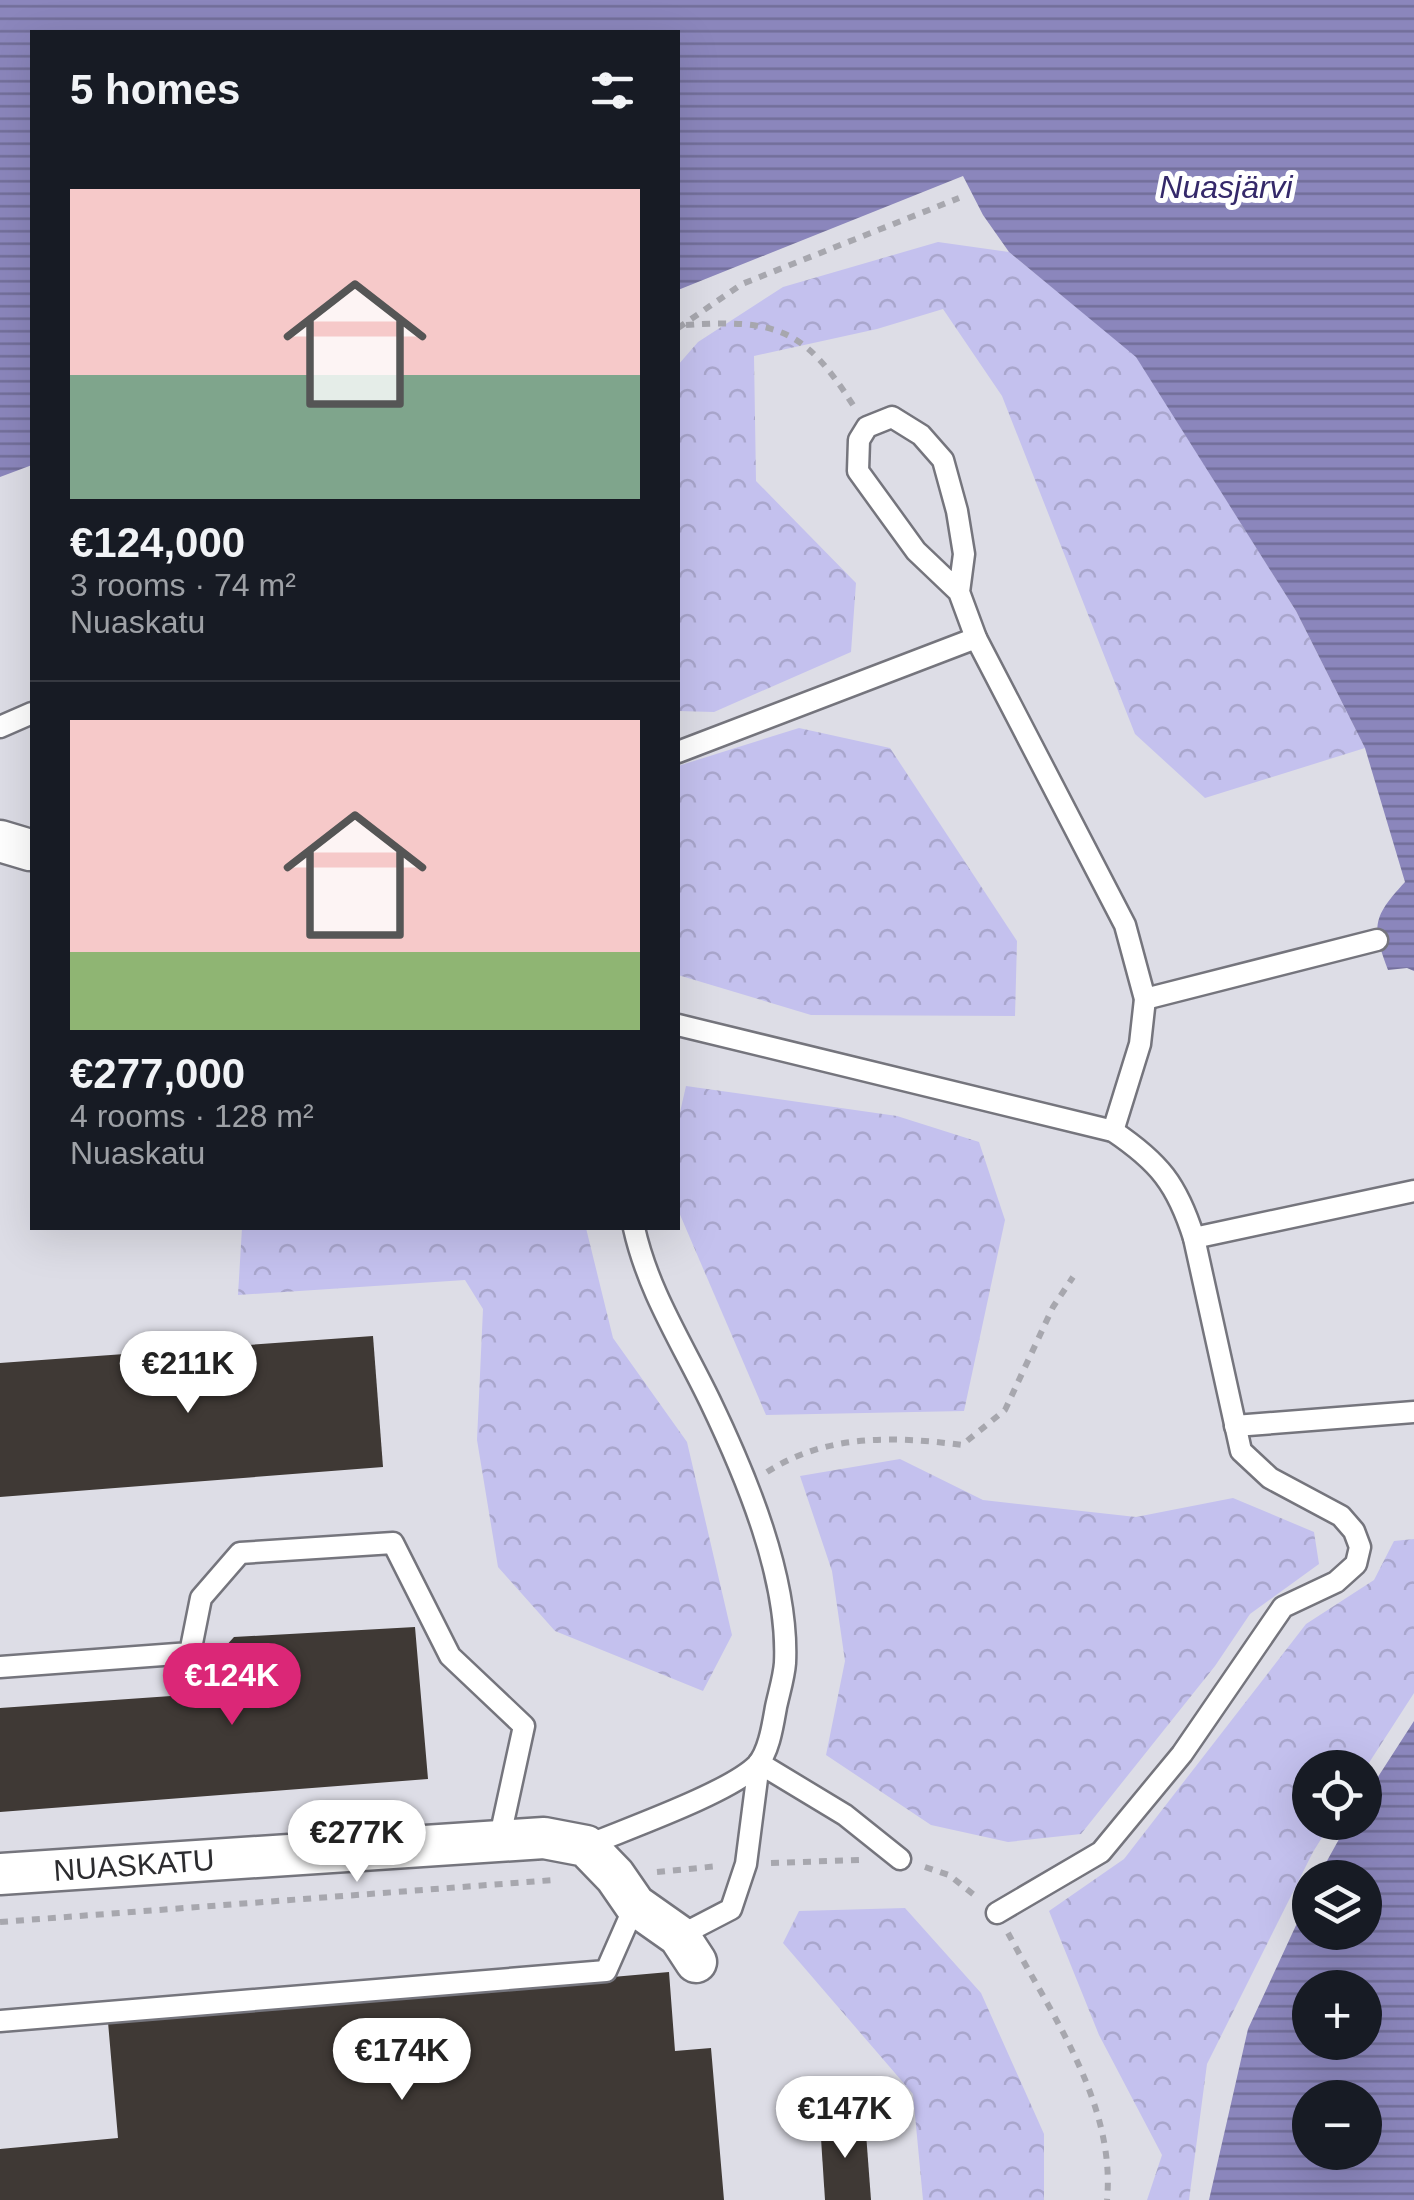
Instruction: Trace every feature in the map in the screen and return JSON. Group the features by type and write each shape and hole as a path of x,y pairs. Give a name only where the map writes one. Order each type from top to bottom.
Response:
{"street":[{"name":"NUASKATU","path":"0,1874 544,1838 586,1846"},
{"path":"586,1846 687,1949"}],"lane":[{"path":"959,592 964,554 943,460 921,436 892,416 867,428 859,440 858,471 916,552 959,592 976,638 1125,926 1144,999 1140,1044 1113,1131"},
{"path":"680,751 976,638"},
{"path":"0,728 30,714"},
{"path":"1144,999 1377,940"},
{"path":"680,1025 1113,1131 1151,1156 1184,1207 1194,1238 1241,1451 1270,1478 1340,1516 1354,1531 1360,1547 1356,1564 1336,1582 1284,1607 1182,1754 1101,1852 997,1913"},
{"path":"1194,1238 1414,1191"},
{"path":"634,1230 657,1299 711,1403 762,1528 781,1604 785,1664 772,1731 759,1763 746,1864 731,1910 687,1949"},
{"path":"1234,1426 1414,1412"},
{"path":"0,1668 190,1654 201,1598 240,1553 394,1542 450,1656 524,1726 499,1841"},
{"path":"586,1846 726,1786 759,1763"},
{"path":"759,1763 845,1816 900,1859"},
{"path":"0,2021 606,1971 625,1890"}],"path":[{"path":"680,325 742,284 959,198"},
{"path":"680,326 750,323 793,335 819,356 867,428"},
{"path":"745,1486 790,1457 842,1441 920,1439 962,1444 1005,1410 1052,1307 1073,1277"},
{"path":"625,1890 746,1864 900,1859 949,1875 997,1913 1093,2096 1103,2139 1107,2200"},
{"path":"0,1922 556,1880"}],"green space":[{"path":"938,242 1009,252 1136,356 1296,611 1365,748 1205,798 1135,734 1002,396 943,309 877,329 754,356 756,481 856,583 851,652 714,712 680,711 680,363 698,342 783,287"},
{"path":"799,728 890,748 1017,941 1015,1016 811,1015 680,976 680,765"},
{"path":"686,1086 897,1116 979,1142 1005,1220 964,1411 766,1415 680,1215 680,1112"},
{"path":"242,1230 586,1230 613,1338 687,1442 732,1635 703,1691 555,1631 498,1567 477,1440 483,1309 465,1280 238,1295"},
{"path":"900,1459 983,1500 1136,1517 1233,1498 1314,1532 1319,1564 1250,1614 1215,1666 1081,1834 1008,1842 931,1825 826,1755 845,1661 832,1571 800,1476"},
{"path":"1414,1539 1414,1693 1377,1750 1292,1750 1292,1840 1320,1840 1309,1860 1292,1860 1292,1894 1207,2064 1189,2200 1147,2200 1162,2155 1099,2035 1049,1911 1124,1859 1306,1624 1374,1580 1394,1541"},
{"path":"905,1908 981,1993 1044,2134 1044,2200 923,2200 913,2094 783,1943 799,1911"}],"water":[{"name":"Nuasjärvi","path":"0,0 1414,0 1414,971 1388,970 1383,955 1378,922 1386,904 1405,882 1365,748 1296,611 1136,357 1009,252 983,215 963,176 680,289 680,30 30,30 30,466 0,477"},
{"path":"1414,1721 1414,2200 1209,2200 1248,2029 1292,1934 1292,1950 1382,1950 1382,1860 1327,1860 1339,1840 1382,1840 1382,1771"}],"building":[{"path":"373,1336 383,1467 0,1497 0,1363"},
{"path":"415,1627 428,1779 0,1812 0,1708 214,1693 214,1659 234,1637"},
{"path":"669,1972 675,2051 711,2048 724,2200 0,2200 0,2149 118,2138 108,2022"},
{"path":"865,2120 871,2200 825,2200 820,2123"}]}
